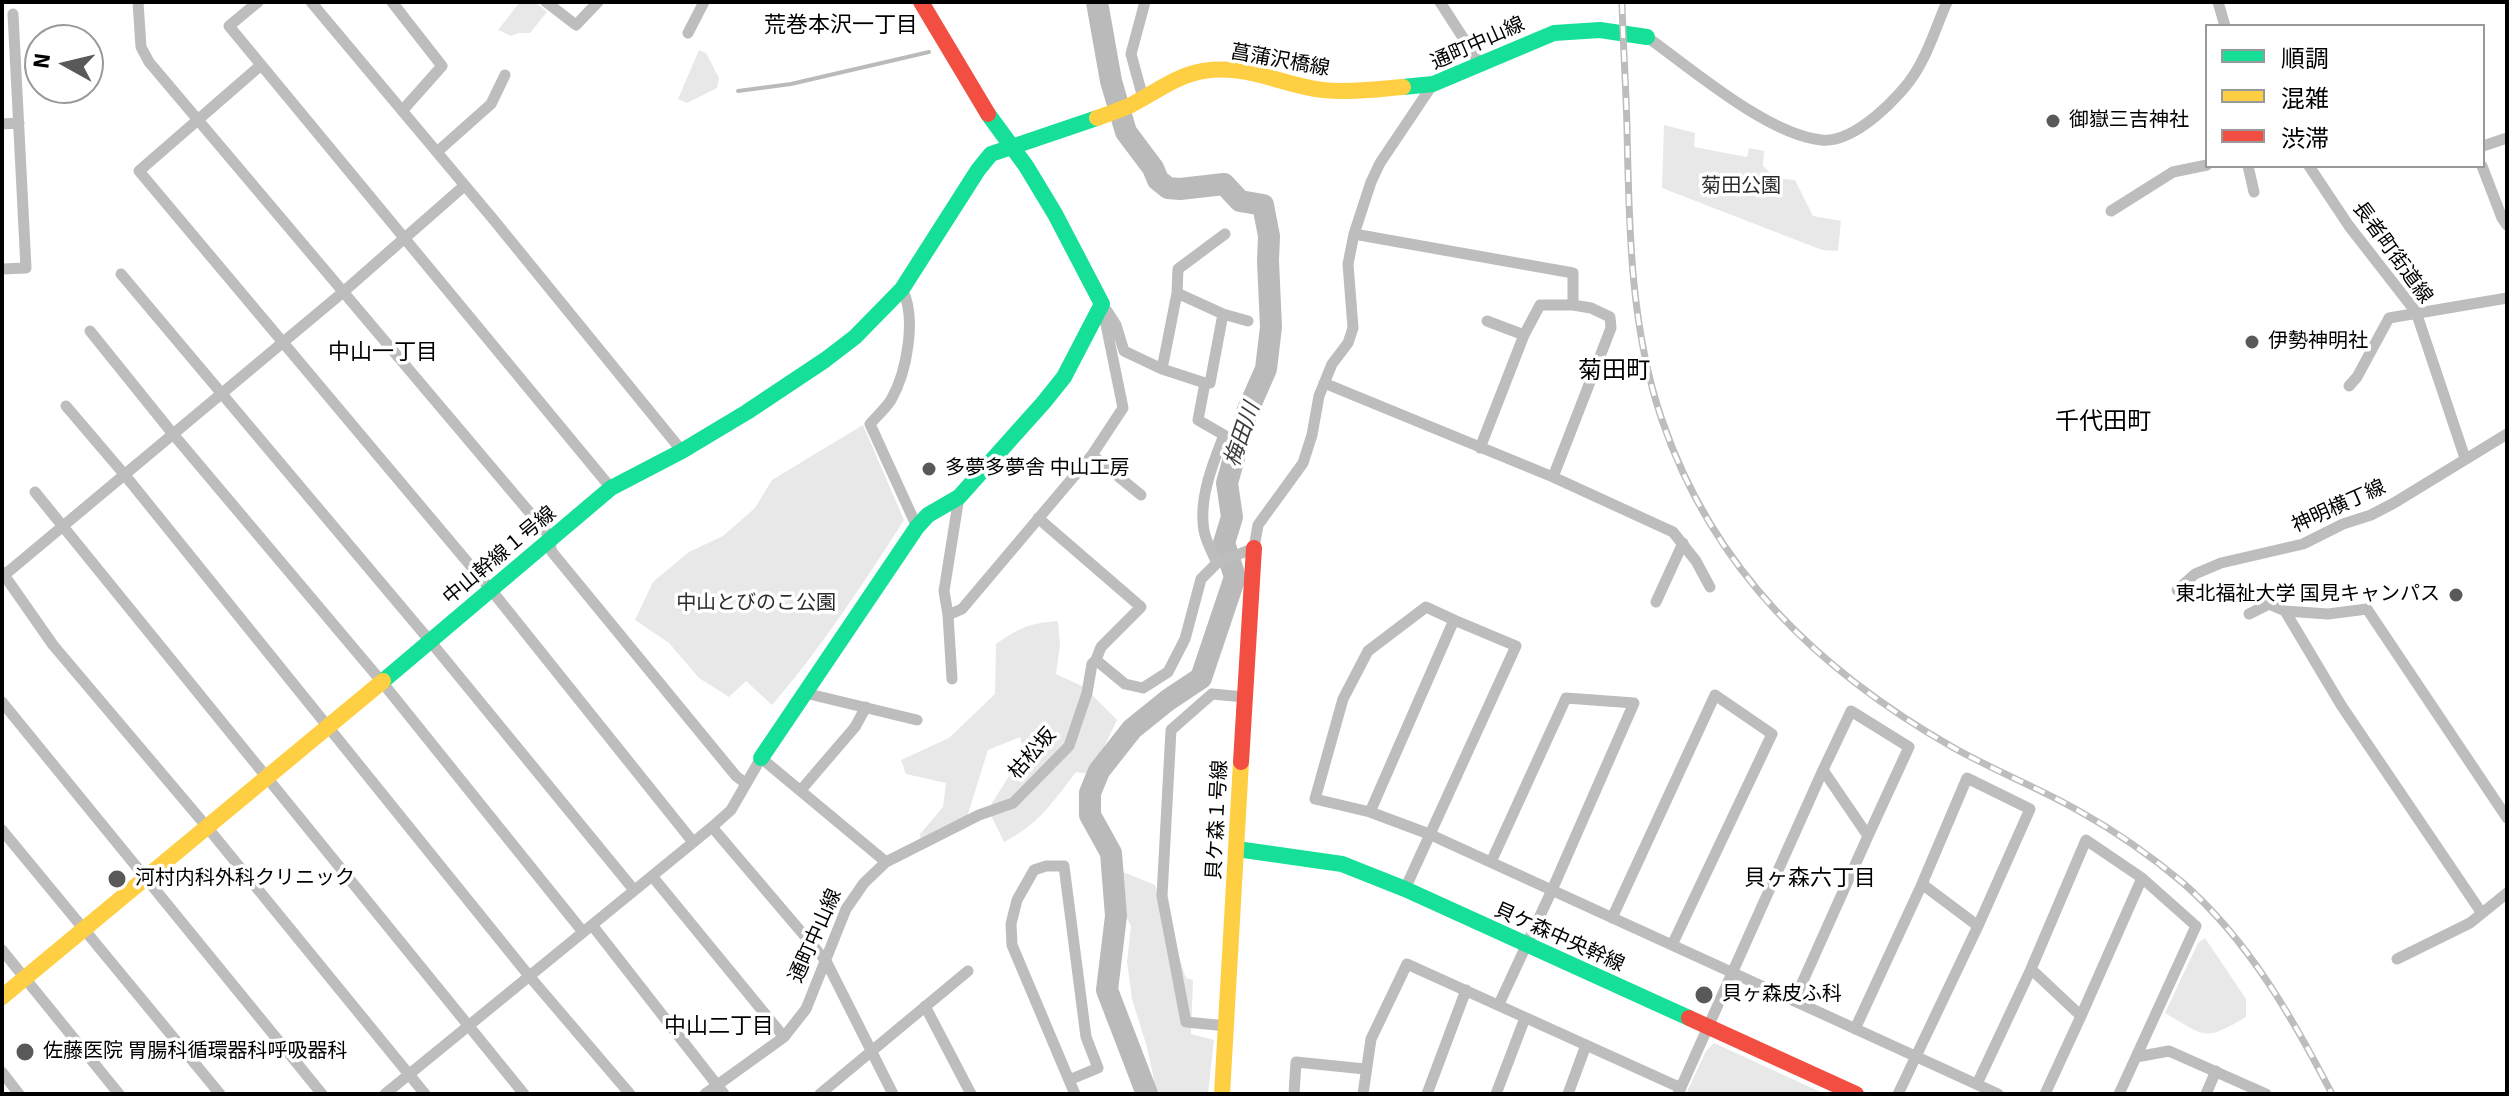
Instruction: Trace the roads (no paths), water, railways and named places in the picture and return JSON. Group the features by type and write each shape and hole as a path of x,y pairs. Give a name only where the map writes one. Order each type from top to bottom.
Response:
{"street":[{"path":"138,2 141,47 149,62 547,533 552,552 736,776 745,783"},
{"path":"258,2 229,26 611,488"},
{"path":"311,2 682,451"},
{"path":"392,2 442,66 402,111"},
{"path":"546,2 576,25 598,2"},
{"path":"688,33 704,2"},
{"path":"921,2 1055,214 1116,325 1124,351 1162,369 1210,383 1223,314"},
{"path":"1136,102 1131,54 1145,2"},
{"path":"1440,2 1480,64"},
{"name":"通町中山線","path":"1254,548 1258,525 1303,463 1319,396 1332,364 1348,343 1353,328 1348,264 1371,182 1380,163 1433,84 1554,33 1600,30 1647,37 1725,95 1758,114 1794,133 1830,140 1867,122 1888,107 1906,88 1919,67 1947,2"},
{"path":"2218,2 2224,24"},
{"path":"2,269 26,268 13,14"},
{"path":"261,65 139,171 490,590 693,842"},
{"name":"菖蒲沢橋線","path":"1010,147 1045,138 1106,115 1184,76 1201,71 1251,71 1322,90 1352,91 1433,84"},
{"path":"437,152 491,104 505,75"},
{"path":"2,124 19,123"},
{"path":"2485,145 2507,138"},
{"name":"中山幹線１号線","path":"2,997 611,488 682,451 825,360 855,337 902,289 991,154 1010,147"},
{"path":"2111,211 2173,172 2205,165"},
{"path":"2248,168 2254,192"},
{"name":"長者町街道線","path":"2310,168 2349,226 2416,312 2465,458"},
{"path":"2483,168 2507,225"},
{"path":"425,1094 207,827 53,645 3,574 342,293 464,186"},
{"path":"1162,369 1177,293 1178,269 1225,234"},
{"path":"1354,234 1573,273 1573,305"},
{"path":"121,274 430,641 634,890"},
{"path":"902,289 909,302 908,349 891,400 870,424 917,527"},
{"path":"1177,293 1223,314 1248,321"},
{"path":"2349,386 2389,318 2507,298"},
{"path":"948,615 962,609 1092,455 1123,408 1102,304"},
{"path":"385,1094 731,810 761,758 917,527 928,515 959,497 1064,377 1102,304"},
{"path":"1480,448 1524,335 1540,305 1591,308 1610,317 1611,328 1553,477"},
{"path":"1487,321 1524,335"},
{"path":"90,331 721,1089"},
{"path":"1205,383 1198,420 1224,435 1213,465 1203,520 1206,537 1217,563"},
{"path":"1324,383 1553,477 1673,532 1696,561 1710,587"},
{"path":"66,406 530,977 630,1094"},
{"name":"神明横丁線","path":"2177,590 2195,574 2221,563 2303,544 2343,524 2371,515 2507,434"},
{"path":"1092,455 1141,495"},
{"path":"35,492 524,1094"},
{"path":"952,679 944,591 959,497"},
{"path":"1038,518 1141,607 1101,647 1096,660 1125,684 1143,688 1168,672 1185,639 1201,579 1217,563 1254,548"},
{"path":"1656,602 1683,543"},
{"name":"貝ケ森１号線","path":"1222,1094 1254,548"},
{"path":"2249,614 2269,604 2285,611 2328,614 2367,609 2507,818"},
{"path":"1405,889 1429,834 1516,646 1426,607 1368,651 1343,699 1315,799 1370,812 1429,834 1998,1094"},
{"path":"2285,611 2341,705 2481,912"},
{"path":"1370,812 1454,620"},
{"name":"枯松坂","path":"979,815 1013,803 1069,746 1087,693 1092,664 1096,660"},
{"path":"805,693 917,720"},
{"path":"1227,1026 1186,1022 1162,896 1163,866 1171,730 1212,694 1245,697"},
{"path":"1612,918 1715,695 1772,734 1672,945"},
{"path":"1491,862 1566,698 1634,703 1499,1004"},
{"path":"2,702 322,1094"},
{"path":"801,790 855,727 866,707"},
{"path":"1363,1094 1371,1039 1407,964 1499,1004 1679,1091 1851,711 1909,747 1794,1001"},
{"path":"761,758 886,862"},
{"path":"1823,770 1868,836"},
{"path":"1855,1029 1967,778 2030,809 1898,1094"},
{"name":"通町中山線","path":"705,1094 721,1089 784,1037 806,1009 846,909 864,883 886,862 979,815"},
{"path":"712,827 826,961 893,1094"},
{"path":"2,830 220,1094"},
{"path":"1977,1084 2086,840 2142,878 2196,926 2119,1094"},
{"name":"貝ケ森中央幹線","path":"1237,849 1342,864 1405,889 1856,1094"},
{"path":"1069,1080 1098,1068 1086,1037 1064,866 1046,866 1034,870 1017,900 1011,924 1012,945 1069,1080 1075,1094"},
{"path":"652,876 784,1037"},
{"path":"2045,1094 2142,878"},
{"path":"1922,884 1978,926"},
{"path":"2397,959 2470,923 2507,893"},
{"path":"2,950 119,1094"},
{"path":"2031,969 2081,1016"},
{"path":"820,1094 968,971"},
{"path":"1427,1094 1466,990"},
{"path":"925,1006 971,1094"},
{"path":"1496,1094 1525,1018"},
{"path":"1568,1094 1586,1045"},
{"path":"2136,1057 2169,1051 2266,1094"},
{"path":"1294,1094 1296,1062 1365,1069"},
{"path":"2206,1094 2216,1071"},
{"path":"2,1072 19,1094"}],"waterway":[{"name":"梅田川","path":"1097,2 1111,81 1126,132 1153,168 1158,180 1168,188 1180,189 1224,184 1240,201 1263,205 1269,236 1271,327 1266,369 1247,412 1227,483 1232,517 1224,543 1235,577 1201,678 1132,729 1099,771 1090,793 1090,815 1111,853 1116,916 1107,990 1147,1094"},
{"path":"738,91 791,84 929,52"}],"railway":[{"path":"1622,2 1633,276 1643,349 1662,420 1684,474 1710,524 1741,569 1776,611 1816,650 1859,685 1954,748 2106,827 2183,883 2249,955 2285,1009 2332,1094"}],"place":[{"name":"御嶽三吉神社","path":"2053,121"},
{"name":"伊勢神明社","path":"2252,342"},
{"name":"多夢多夢舎 中山工房","path":"929,469"},
{"name":"東北福祉大学 国見キャンパス","path":"2456,595"},
{"name":"河村内科外科クリニック","path":"117,879"},
{"name":"貝ヶ森皮ふ科","path":"1704,995"},
{"name":"佐藤医院 胃腸科循環器科呼吸器科","path":"25,1052"}],"district":[{"name":"荒巻本沢一丁目","path":"841,26"},
{"name":"中山一丁目","path":"383,353"},
{"name":"菊田町","path":"1614,372"},
{"name":"千代田町","path":"2103,423"},
{"name":"貝ヶ森六丁目","path":"1810,879"},
{"name":"中山二丁目","path":"719,1027"}],"park label":[{"name":"菊田公園","path":"1741,187"},
{"name":"中山とびのこ公園","path":"756,604"}]}
